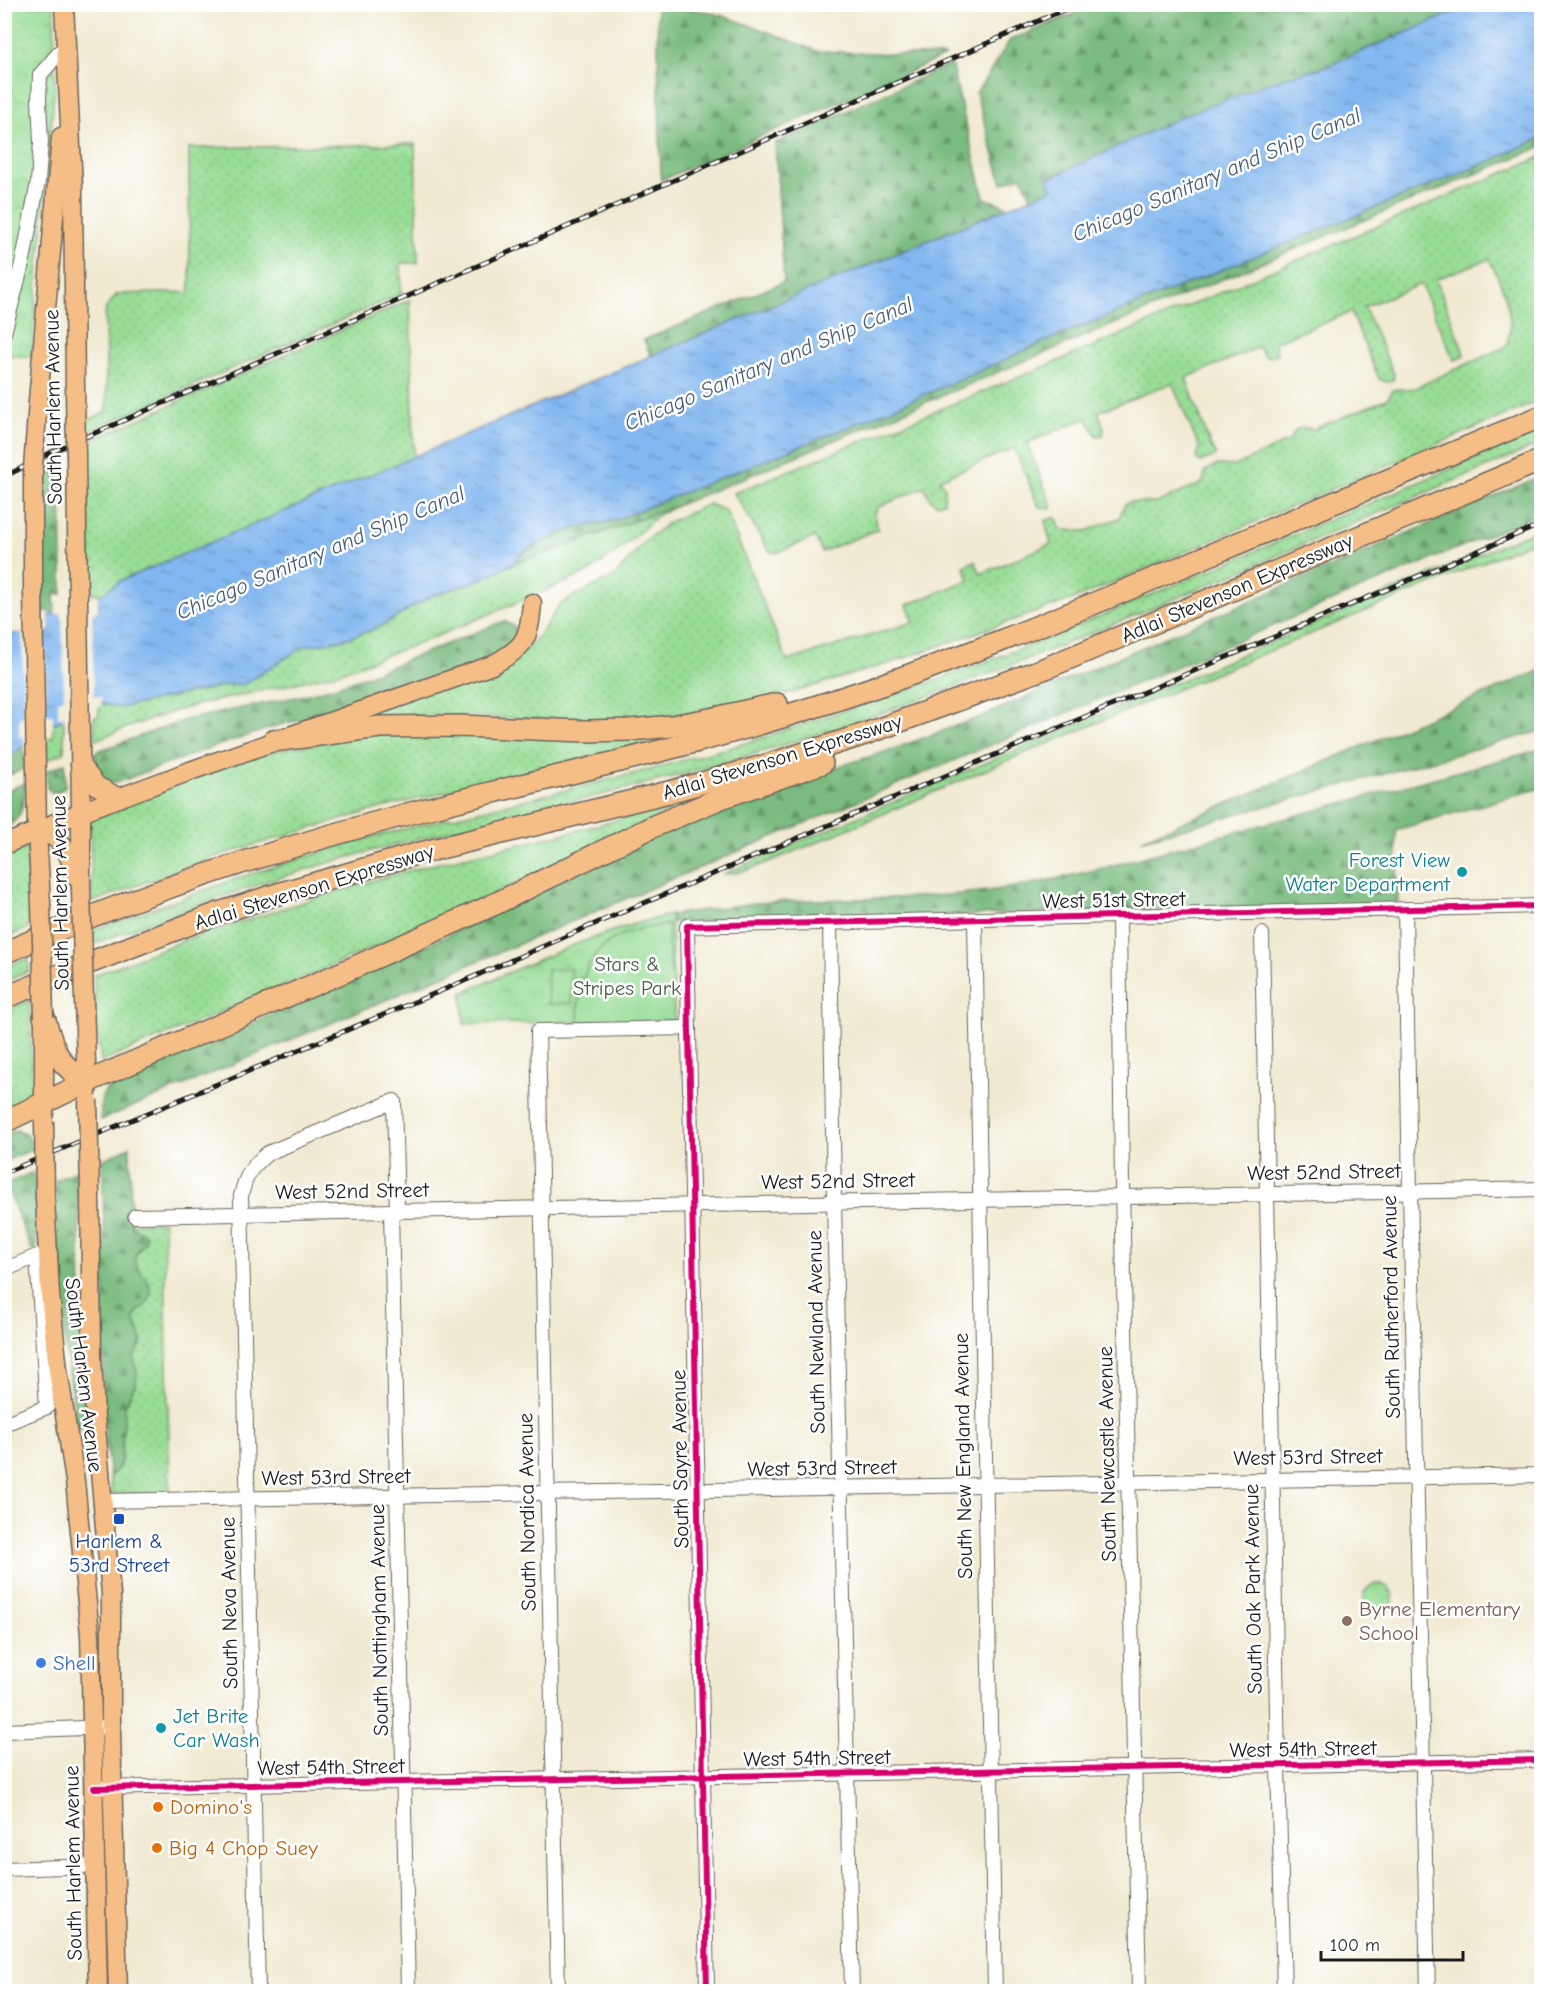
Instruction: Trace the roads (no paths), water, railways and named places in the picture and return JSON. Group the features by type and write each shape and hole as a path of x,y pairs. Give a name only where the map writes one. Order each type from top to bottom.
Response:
{"highway":[{"name":"Adlai Stevenson Expressway","path":"4,953 161,890 244,861 417,812 692,744 811,708 966,655 1084,608 1542,416"},
{"name":"Adlai Stevenson Expressway","path":"4,998 216,914 281,892 416,854 669,792 865,735 1046,668 1542,460"},
{"path":"273,741 380,727 458,726 585,731 672,726 756,710 966,655"},
{"path":"29,1121 87,1091 472,914 652,827 722,798 951,717 1046,668"},
{"path":"44,1017 53,1047 69,1071 87,1091"}],"main road":[{"name":"South Harlem Avenue","path":"64,4 73,187 81,888 90,1193 92,1357 111,1594 102,1727 94,1788 98,1992"},
{"name":"South Harlem Avenue","path":"65,46 61,139 38,401 32,510 37,830 44,1017 29,1121 66,1425 75,1481 90,1634 102,1727 113,1788 118,1992"},
{"path":"4,845 81,812 273,741 492,665 510,655 522,644 530,630 532,603"},
{"path":"80,765 97,786 119,798"},
{"path":"37,830 54,836 65,847 81,888"}],"street":[{"path":"4,333 23,260 38,182 41,142 40,75 65,46"},
{"name":"West 51st Street","path":"687,926 1542,906"},
{"name":"South Rutherford Avenue","path":"1405,909 1428,1991"},
{"name":"South Newcastle Avenue","path":"1119,916 1122,1197 1139,1992"},
{"name":"South New England Avenue","path":"975,920 995,1992"},
{"name":"South Newland Avenue","path":"830,923 852,1992"},
{"name":"South Sayre Avenue","path":"687,926 707,1992"},
{"name":"South Oak Park Avenue","path":"1262,934 1284,1992"},
{"name":"South Nordica Avenue","path":"558,1992 538,1031 689,1028"},
{"name":"South Nottingham Avenue","path":"394,1101 397,1497 408,1992"},
{"name":"South Neva Avenue","path":"258,1992 241,1196 244,1182 252,1166 268,1153 394,1101"},
{"name":"West 52nd Street","path":"135,1216 1542,1189"},
{"path":"4,1270 37,1256 47,1407 4,1424"},
{"name":"West 53rd Street","path":"103,1501 1542,1475"},
{"path":"4,1731 102,1727"},
{"name":"West 54th Street","path":"94,1788 1542,1761"},
{"path":"4,1869 94,1866"}],"water":[{"name":"Chicago Sanitary and Ship Canal","path":"1471,5 1541,5 1541,138 1490,161 1048,340 843,429 612,521 574,528 532,546 506,567 468,584 429,597 380,627 344,639 303,647 245,684 227,685 119,708 101,703 53,724 5,760 5,636 50,630 49,614 98,611 98,597 120,581 1052,189 1048,179 1183,116 1277,80 1327,66"}],"railway":[{"path":"4,477 56,450 1077,4"},
{"path":"4,1173 455,985 1542,524"}],"place":[{"name":"Forest View Water Department","path":"1462,872"},
{"name":"Harlem & 53rd Street","path":"119,1519"},
{"name":"Byrne Elementary School","path":"1347,1621"},
{"name":"Shell","path":"41,1663"},
{"name":"Jet Brite Car Wash","path":"161,1728"},
{"name":"Domino's","path":"158,1807"},
{"name":"Big 4 Chop Suey","path":"157,1848"}],"park label":[{"name":"Stars & Stripes Park","path":"627,976"}]}
